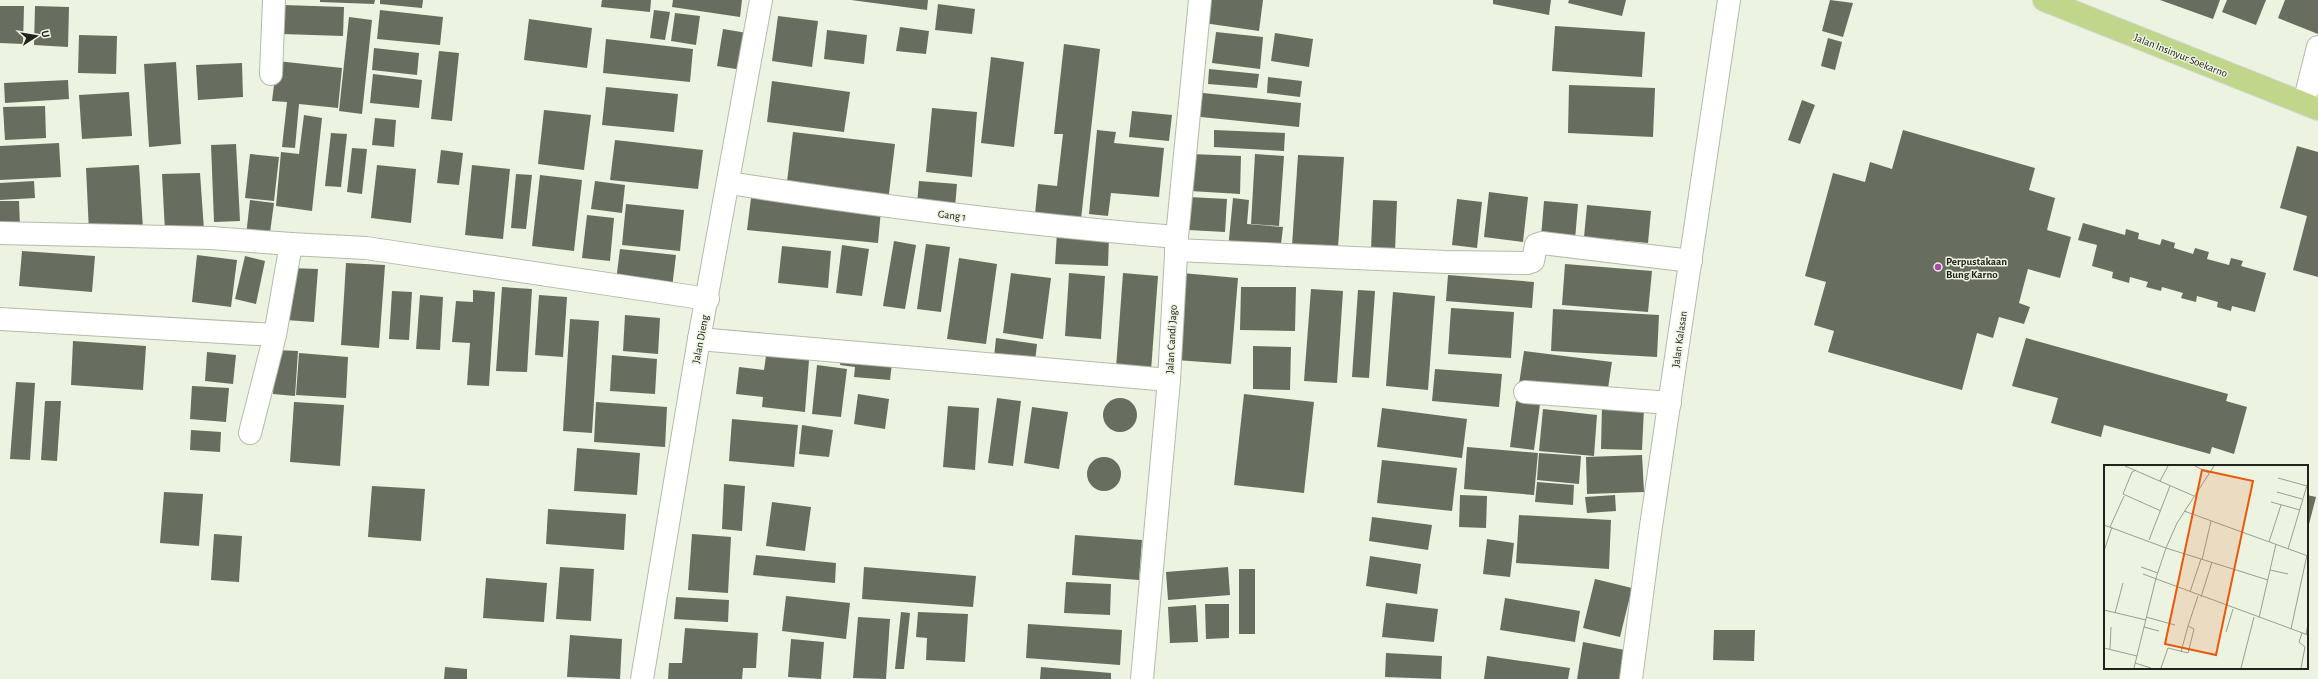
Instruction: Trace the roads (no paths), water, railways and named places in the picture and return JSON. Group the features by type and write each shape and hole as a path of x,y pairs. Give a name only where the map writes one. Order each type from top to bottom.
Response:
{"main road":[{"name":"Jalan Insinyur Soekarno","path":"2044,0 2311,106"}],"street":[{"path":"271,74 274,0"},
{"name":"Jalan Dieng","path":"642,679 699,339 708,299 761,0"},
{"name":"Jalan Candi Jago","path":"1142,679 1169,380 1176,244 1200,0"},
{"name":"Jalan Kalasan","path":"1631,679 1729,0"},
{"path":"2311,106 2318,47"},
{"name":"Gang 1","path":"729,183 878,206 1176,244 1446,262 1527,263 1533,261 1536,245 1542,243 1691,261"},
{"path":"0,233 211,238 366,248 708,299"},
{"path":"250,433 275,335 291,244"},
{"path":"0,319 275,335"},
{"path":"699,339 1169,380"},
{"path":"1525,392 1670,403"}],"place":[{"name":"Perpustakaan Bung Karno","path":"1938,267"}]}
